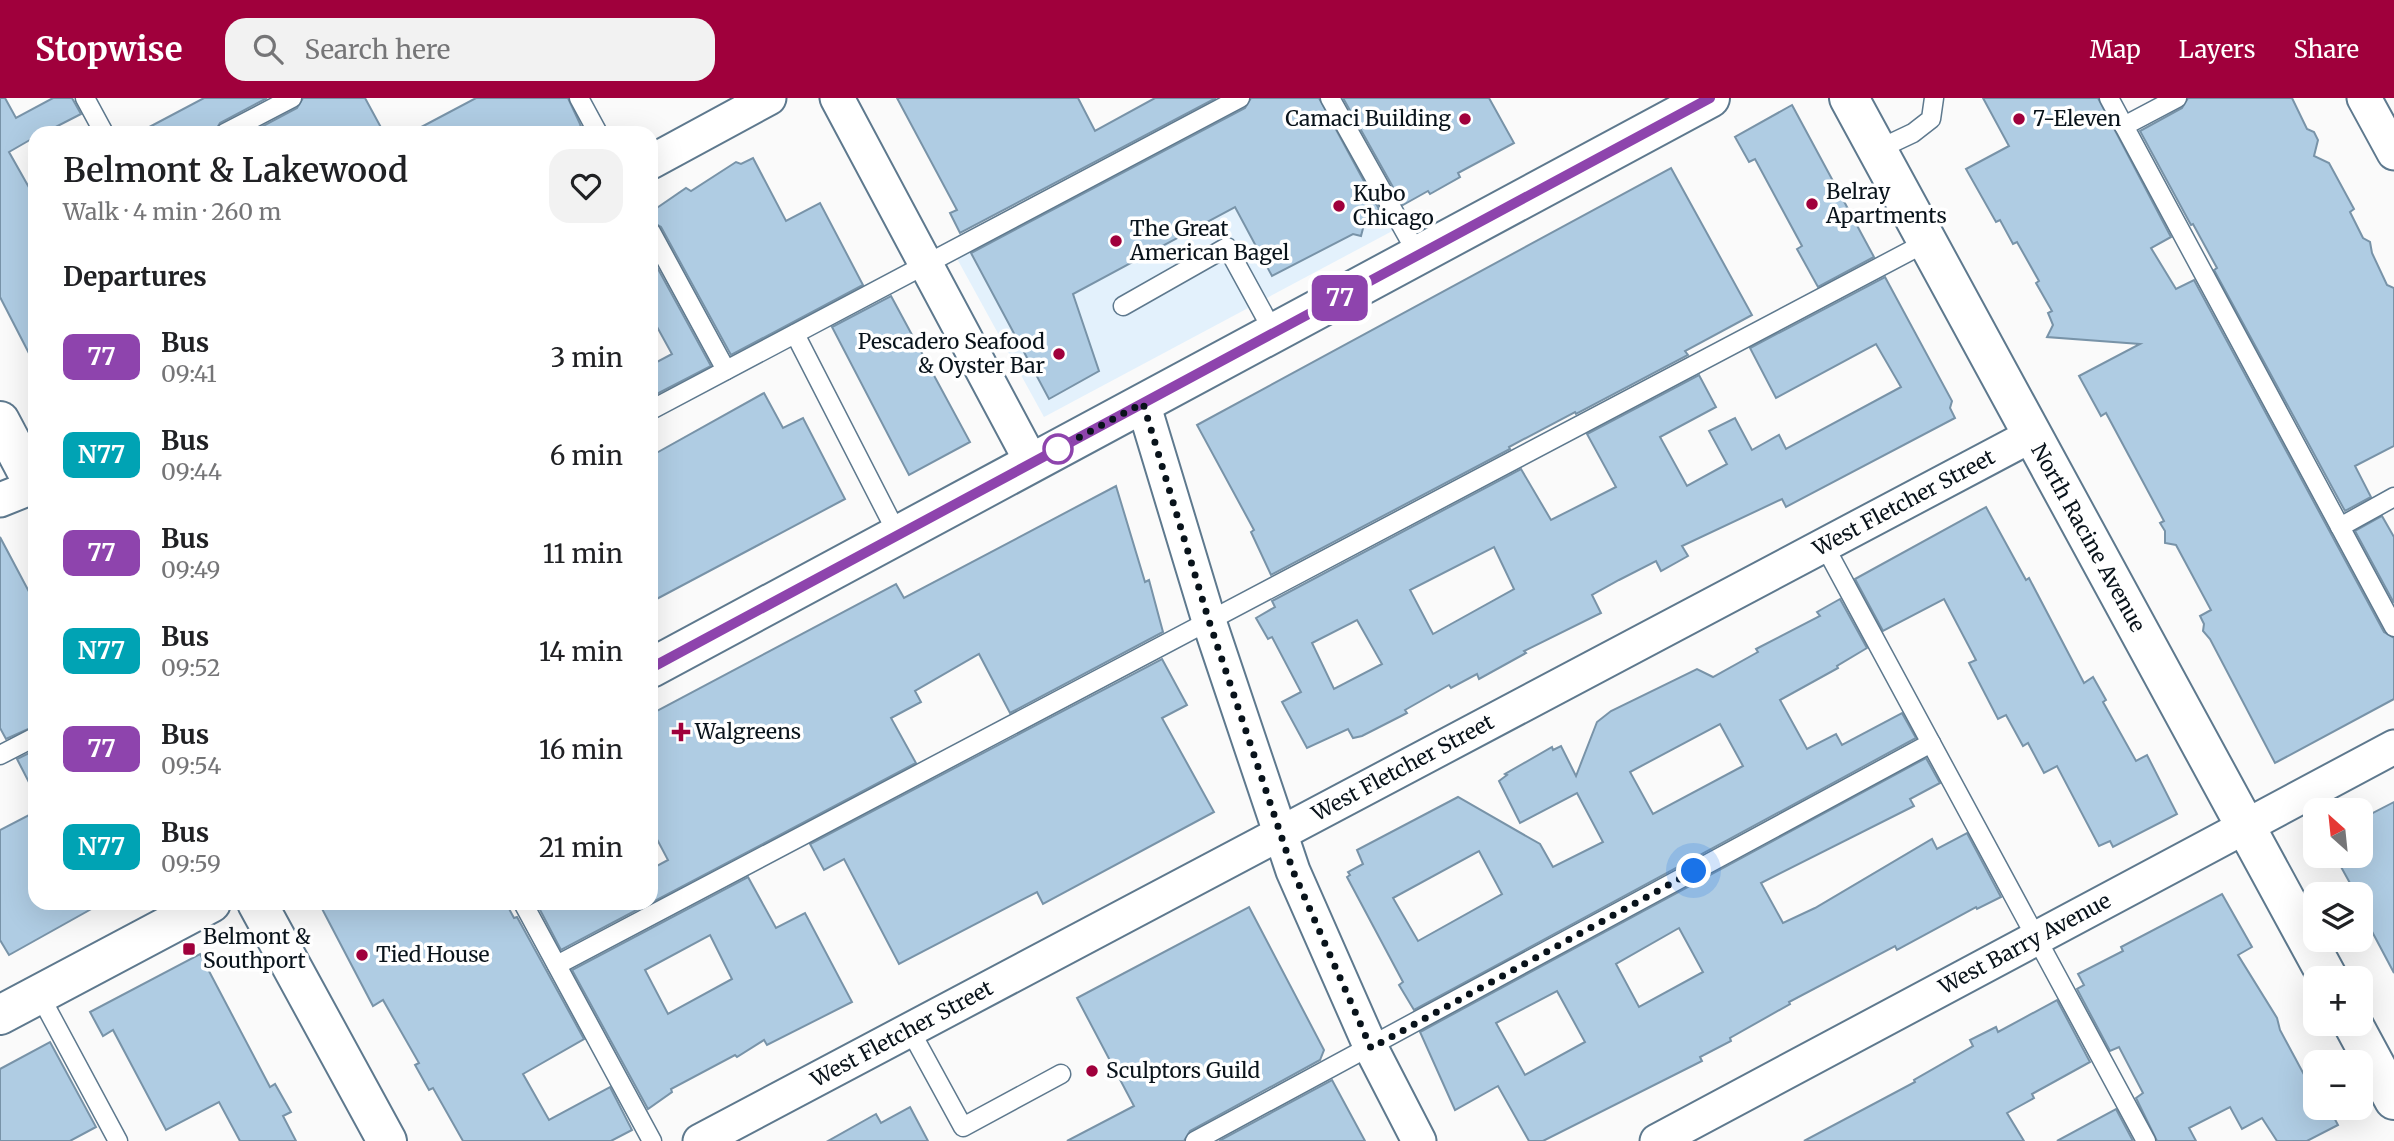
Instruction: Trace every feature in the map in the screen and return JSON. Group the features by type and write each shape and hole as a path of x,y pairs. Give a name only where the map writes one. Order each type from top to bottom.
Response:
{"main road":[{"path":"658,664 1710,98"},
{"name":"North Racine Avenue","path":"1849,98 2321,966"},
{"path":"0,421 28,473"},
{"path":"0,1015 198,910"},
{"path":"261,910 387,1141"},
{"path":"2359,1036 2394,1100"}],"street":[{"path":"658,158 769,98"},
{"path":"837,98 1032,463"},
{"path":"2364,98 2394,153"},
{"path":"1143,403 1209,621 1293,871 1371,1048 1419,1141"},
{"name":"West Fletcher Street","path":"700,1141 2032,435"},
{"path":"0,500 28,489"},
{"name":"West Barry Avenue","path":"1657,1141 2394,747"}],"lane":[{"path":"85,98 100,126"},
{"path":"238,126 292,98"},
{"path":"579,98 593,126"},
{"path":"658,406 1240,98"},
{"path":"1330,98 1418,256"},
{"path":"1877,150 1913,133 1931,119 1934,98"},
{"path":"2109,98 2394,627"},
{"path":"2124,126 2177,98"},
{"path":"557,965 1927,242"},
{"path":"658,245 726,370"},
{"path":"1123,306 1227,247 1273,333"},
{"path":"795,334 898,535"},
{"path":"2340,527 2394,497"},
{"path":"1824,545 2143,1140"},
{"path":"0,755 28,741"},
{"path":"1195,1141 1931,743"},
{"path":"527,910 652,1141"},
{"path":"39,994 118,1141"},
{"path":"910,1030 963,1127 1061,1074"}],"shaded area":[{"path":"1251,98 1325,98 1396,229 1044,417 955,255"}],"building":[{"path":"0,98 5,98 16,118 53,98 72,98 81,114 58,126 28,126 28,141 9,152 28,186 28,351 0,297"},
{"path":"204,98 267,98 218,126 151,126"},
{"path":"303,98 365,98 380,126 263,126 297,108"},
{"path":"476,98 568,98 581,126 423,126"},
{"path":"897,98 1078,98 1095,131 1155,98 1216,98 960,233 950,213 957,210"},
{"path":"1251,98 1319,98 1379,209 1366,217 1361,236 1353,234 1272,276 1235,207 1073,294 1099,371 1049,399 971,253 1245,108"},
{"path":"1343,98 1489,98 1514,143 1458,173 1460,177 1430,194 1428,191 1403,205"},
{"path":"1983,98 2098,98 2171,237 2151,248 2176,289 2194,280 2384,632 2394,638 2394,699 2275,763 2210,639 2203,631 2204,624 2200,616 2211,610 2176,545 2165,543 2165,531 2160,523 2164,521 2106,413 2101,416 2079,376 2140,344 2047,337 2053,325 2048,313 2052,311 2036,283 2039,281 2017,242 2013,244 2000,220 1996,222 1966,169 2009,146"},
{"path":"2188,98 2292,98 2307,129 2314,132 2318,140 2314,156 2329,163 2354,209 2350,212 2363,238 2370,242 2372,253 2387,285 2394,288 2394,446 2355,466 2371,497 2345,511 2214,270 2217,268 2140,131 2182,108"},
{"name":"Belray Apartments","path":"1792,105 1874,257 1818,287 1797,249 1802,246 1755,159 1749,162 1735,137"},
{"path":"753,158 786,221 820,203 863,285 731,355 658,225 658,207 686,188 691,191 736,162 741,164"},
{"path":"1671,168 1752,315 1685,351 1688,355 1576,414 1575,412 1271,575 1251,532 1254,530 1197,425"},
{"path":"658,269 711,366 658,393 658,361 672,354 658,329"},
{"path":"1885,277 1952,401 1950,408 1955,418 1786,507 1782,499 1682,546 1688,556 1661,571 1656,561 1619,580 1592,595 1601,613 1524,651 1526,653 1479,679 1477,674 1451,688 1449,685 1405,710 1407,713 1362,736 1353,738 1348,729 1307,748 1282,702 1301,692 1272,637 1268,639 1256,618 1275,607 1272,601 1521,469 1551,520 1616,487 1587,434 1699,375 1716,407 1660,437 1687,486 1727,464 1709,431 1735,418 1752,450 1779,435 1786,449 1901,387 1876,344 1776,398 1750,348","holes":["1494,547 1514,589 1433,634 1410,590","1357,620 1382,664 1334,689 1312,643"]},
{"path":"891,296 970,442 909,475 832,327"},
{"path":"764,393 783,428 803,418 845,499 658,598 658,452"},
{"path":"1116,486 1145,582 1149,580 1163,632 1010,713 979,654 915,691 921,702 891,718 916,763 658,899 658,865 668,860 658,841 658,710 896,584 904,598"},
{"path":"1986,507 2026,580 2029,578 2084,683 2093,677 2106,700 2103,702 2136,761 2147,755 2177,814 2113,847 2110,841 2099,846 2057,766 2044,773 2028,743 2023,746 2006,715 1998,719 1969,663 1976,660 1944,599 1883,631 1855,579"},
{"path":"2382,516 2394,537 2394,603 2355,531"},
{"path":"0,537 28,590 28,729 6,739 0,728"},
{"path":"1840,599 1867,648 1837,666 1838,668 1780,700 1807,749 1836,734 1842,745 1902,713 1916,738 1414,1010 1399,985 1403,982 1347,877 1350,875 1348,872 1363,864 1357,850 1458,797 1540,844 1553,867 1603,842 1577,793 1520,823 1499,781 1507,775 1505,774 1552,747 1553,750 1561,746 1576,776 1597,722 1611,711 1697,669 1713,677 1758,652 1756,649 1820,616 1817,612","holes":["1720,724 1743,766 1653,814 1630,772","1479,851 1502,894 1418,941 1393,898"]},
{"path":"1162,659 1187,705 1162,718 1214,812 1043,904 1037,892 899,964 844,859 824,870 810,844"},
{"path":"28,754 28,780 17,759"},
{"path":"1926,758 1940,783 1910,799 1914,806 1761,883 1783,923 1815,908 1932,839 1937,849 1967,833 2001,897 1977,909 1976,907 1897,950 1895,946 1789,1002 1790,1004 1730,1038 1731,1041 1700,1057 1702,1061 1543,1141 1529,1141 1498,1086 1455,1110 1420,1032","holes":["1679,928 1703,972 1639,1007 1616,964","1557,991 1585,1042 1525,1075 1496,1023"]},
{"path":"2394,802 2394,973 2373,933 2373,882 2349,882 2342,868 2373,868 2373,813"},
{"path":"28,816 28,910 89,910 9,955 0,940 0,830"},
{"path":"748,877 776,928 805,913 852,1002 767,1045 764,1040 737,1057 735,1055 671,1089 672,1092 648,1109 572,970","holes":["710,935 732,979 668,1014 645,970"]},
{"path":"2222,894 2252,947 2238,955 2277,1018 2280,1030 2303,1073 2303,1120 2335,1120 2338,1125 2307,1141 2277,1141 2262,1118 2242,1129 2230,1107 2189,1128 2196,1141 2157,1141 2136,1098 2143,1093 2119,1047 2110,1051 2077,989 2084,985 2078,974 2123,951 2121,947"},
{"path":"1249,907 1324,1050 1320,1060 1190,1131 1184,1141 1067,1141 1134,1106 1077,998"},
{"path":"323,910 510,910 514,918 517,917 584,1039 523,1074 549,1120 610,1087 632,1130 611,1141 463,1141 433,1088 429,1090 415,1065 419,1063 383,1000 373,1006"},
{"path":"540,910 637,910 561,950"},
{"path":"200,954 270,1087 275,1084 291,1112 283,1116 296,1141 240,1141 219,1102 166,1130 113,1030 103,1036 90,1012"},
{"path":"2057,1000 2090,1062 2032,1094 2034,1098 2007,1113 2024,1141 1804,1141 1915,1082 1914,1080 1973,1046 1970,1040 1996,1027 1998,1032"},
{"path":"50,1042 96,1127 70,1141 0,1141 0,1069"},
{"path":"1332,1080 1365,1141 1219,1141"},
{"path":"910,1107 928,1141 828,1141 876,1114 881,1123"},
{"path":"2116,1109 2133,1141 2057,1141"}],"bus line":[{"name":"77","path":"658,664 1710,98"}],"place":[{"name":"Camaci Building","path":"1465,119"},
{"name":"7-Eleven","path":"2019,119"},
{"name":"Belray Apartments","path":"1812,204"},
{"name":"Kubo Chicago","path":"1339,206"},
{"name":"The Great American Bagel","path":"1116,241"},
{"name":"Pescadero Seafood & Oyster Bar","path":"1059,354"},
{"name":"Walgreens","path":"681,732"},
{"name":"Belmont & Southport","path":"189,949"},
{"name":"Tied House","path":"362,955"},
{"name":"Sculptors Guild","path":"1092,1071"}],"route":[{"path":"1058,449 1052,452 1143,403 1209,621 1293,871 1371,1048 1694,871"}]}
